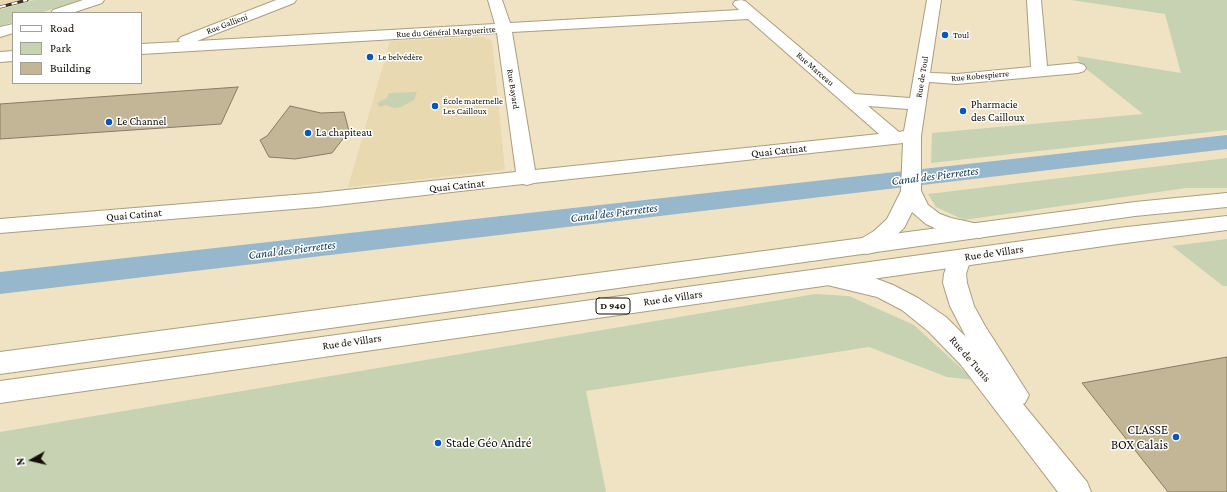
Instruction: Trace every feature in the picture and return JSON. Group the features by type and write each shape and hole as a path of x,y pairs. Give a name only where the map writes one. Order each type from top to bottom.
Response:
{"street":[{"path":"61,12 97,0"},
{"name":"Rue Gallieni","path":"166,48 289,0"},
{"name":"Rue Bayard","path":"495,0 504,28 527,179"},
{"name":"Rue Marceau","path":"737,0 751,14 850,99 906,143"},
{"name":"Rue de Toul","path":"911,191 906,143 917,104 934,0"},
{"path":"1034,0 1039,71"},
{"name":"Rue du Général Margueritte","path":"142,49 751,14"},
{"path":"0,32 12,28"},
{"path":"0,57 12,56"},
{"name":"Rue Robespierre","path":"922,76 957,79 1078,68"},
{"path":"850,99 917,104"},
{"name":"Quai Catinat","path":"0,226 318,200 906,143"},
{"path":"911,191 914,200 923,213 943,223 979,231"},
{"path":"867,246 896,223 911,191"},
{"name":"D 940","path":"0,362 1174,205 1227,200"},
{"name":"Rue de Villars","path":"0,392 960,258 1227,223"},
{"name":"Rue de Tunis","path":"960,258 955,274 955,283 957,293 967,317 1077,492"},
{"name":"Rue de Tunis","path":"827,277 872,286 885,291 910,304 937,324 970,358 1077,492"},
{"path":"0,396 35,387"}],"shaded area":[{"path":"0,0 80,0 12,12 12,14 0,26"},
{"name":"École maternelle Les Cailloux","path":"483,37 492,40 505,170 348,187 390,41"}],"green space":[{"path":"35,0 80,0 43,12 12,12 12,22 0,26 0,10"},
{"path":"1071,0 1227,0 1227,130 931,163 932,133 1143,114 1080,64 1077,56 1181,73 1165,14"},
{"path":"417,92 414,100 401,107 394,108 386,105 379,107 377,103 387,98 389,93"},
{"path":"1227,158 1227,188 1186,188 964,220 936,207 928,194"},
{"path":"1227,239 1227,286 1223,286 1172,246"},
{"path":"815,294 849,296 914,325 974,380 947,377 869,347 586,391 606,492 0,492 0,432"}],"building":[{"path":"238,87 221,124 0,139 0,104"},
{"name":"La chapiteau","path":"290,106 321,113 344,112 349,131 332,153 295,159 269,157 260,140 267,136"},
{"name":"CLASSE BOX Calais","path":"1227,357 1227,492 1168,492 1082,383"}],"waterway":[{"name":"Canal des Pierrettes","path":"0,283 1227,142"}],"railway":[{"path":"0,7 27,0"}],"place":[{"name":"Toul","path":"945,35"},
{"name":"Le belvédère","path":"370,57"},
{"name":"École maternelle Les Cailloux","path":"435,106"},
{"name":"Pharmacie des Cailloux","path":"963,111"},
{"name":"Le Channel","path":"109,122"},
{"name":"La chapiteau","path":"308,133"},
{"name":"CLASSE BOX Calais","path":"1176,437"},
{"name":"Stade Géo André","path":"438,443"}]}
